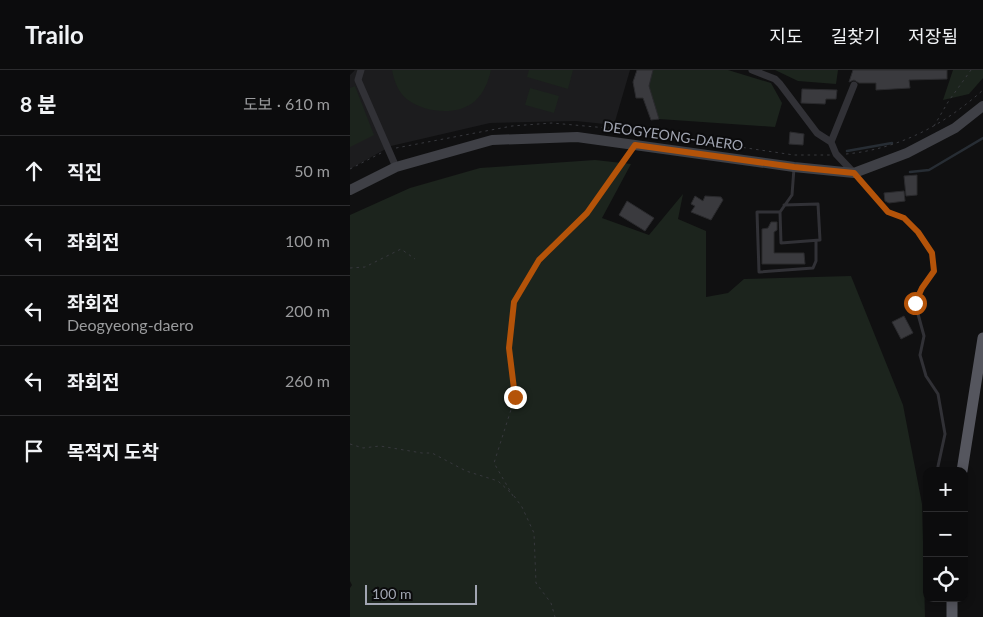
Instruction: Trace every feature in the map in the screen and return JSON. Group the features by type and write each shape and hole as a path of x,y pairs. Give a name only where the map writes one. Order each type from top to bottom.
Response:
{"highway":[{"path":"963,467 983,338"},
{"path":"952,602 952,617"}],"main road":[{"name":"DEOGYEONG-DAERO","path":"350,190 396,167 492,140 577,137 794,167 854,173 907,153 947,132 983,106"}],"street":[{"path":"361,70 358,80 396,167"},
{"path":"752,70 775,79 780,84 817,133 831,142 836,154 854,173"},
{"path":"350,83 358,80"},
{"path":"831,142 854,85"}],"lane":[{"path":"784,205 818,204 820,240 816,242 781,243 780,212 784,205 792,195 794,167"},
{"path":"854,173 888,212 904,218 918,232 932,253 934,271 922,288 915,303 924,336 920,355 926,376 938,394 945,434 938,467"},
{"path":"780,212 757,212 759,272 813,268 816,261 816,242"}],"path":[{"path":"934,127 948,102 971,70"},
{"path":"350,169 389,149 512,126 552,124 618,129 794,155 822,156 884,148 949,119 983,90"},
{"path":"513,496 494,463 515,397 509,348 514,302 539,260 587,213 635,145"},
{"path":"350,268 365,267 401,249 415,259"},
{"path":"350,444 363,448 380,446 432,453 466,471 498,481 522,507 534,533 536,583 551,603 555,617"}],"shaded area":[{"path":"355,70 630,70 614,125 576,121 490,123 391,146 350,169 350,75"},
{"path":"392,70 491,70 485,87 475,101 460,109 442,111 424,108 408,100 397,87"},
{"path":"529,70 573,70 568,89 527,77"},
{"path":"653,70 728,70 771,83 782,103 775,127 659,119 649,86"},
{"path":"775,70 838,70 836,84 798,81"},
{"path":"953,70 983,70 983,78 969,94 943,100"},
{"path":"355,86 374,135 350,147 350,88"},
{"path":"530,88 559,96 554,113 525,105"},
{"path":"595,160 631,164 602,218 649,235 683,194 678,219 706,231 706,297 728,293 744,279 851,276 903,405 922,504 923,602 925,602 925,617 350,617 350,588 352,585 350,581 350,215 410,188 480,168"}],"building":[{"path":"637,70 653,70 649,86 659,119 651,120 643,98 636,98 633,82"},
{"path":"853,70 947,70 947,79 909,80 910,88 876,90 876,83 859,83 854,80 849,82"},
{"path":"802,89 837,90 836,99 826,99 825,104 801,103"},
{"path":"790,132 804,134 803,145 789,144"},
{"path":"917,175 917,195 906,196 904,176"},
{"path":"904,191 905,201 889,203 885,201 884,193"},
{"path":"695,196 703,201 705,196 721,197 723,200 711,220 691,212 695,206 691,204"},
{"path":"627,201 654,218 645,231 619,215"},
{"path":"771,222 777,222 777,230 774,232 774,253 804,253 805,264 762,264 762,229 768,228"},
{"path":"904,316 913,333 901,339 892,322"}],"waterway":[{"path":"910,172 929,170 983,138"},
{"path":"847,151 892,143"}],"route":[{"path":"515,397 509,348 514,302 539,260 587,213 635,145 794,167 854,173 888,212 904,218 918,232 932,253 934,271 922,288 915,303"}]}
